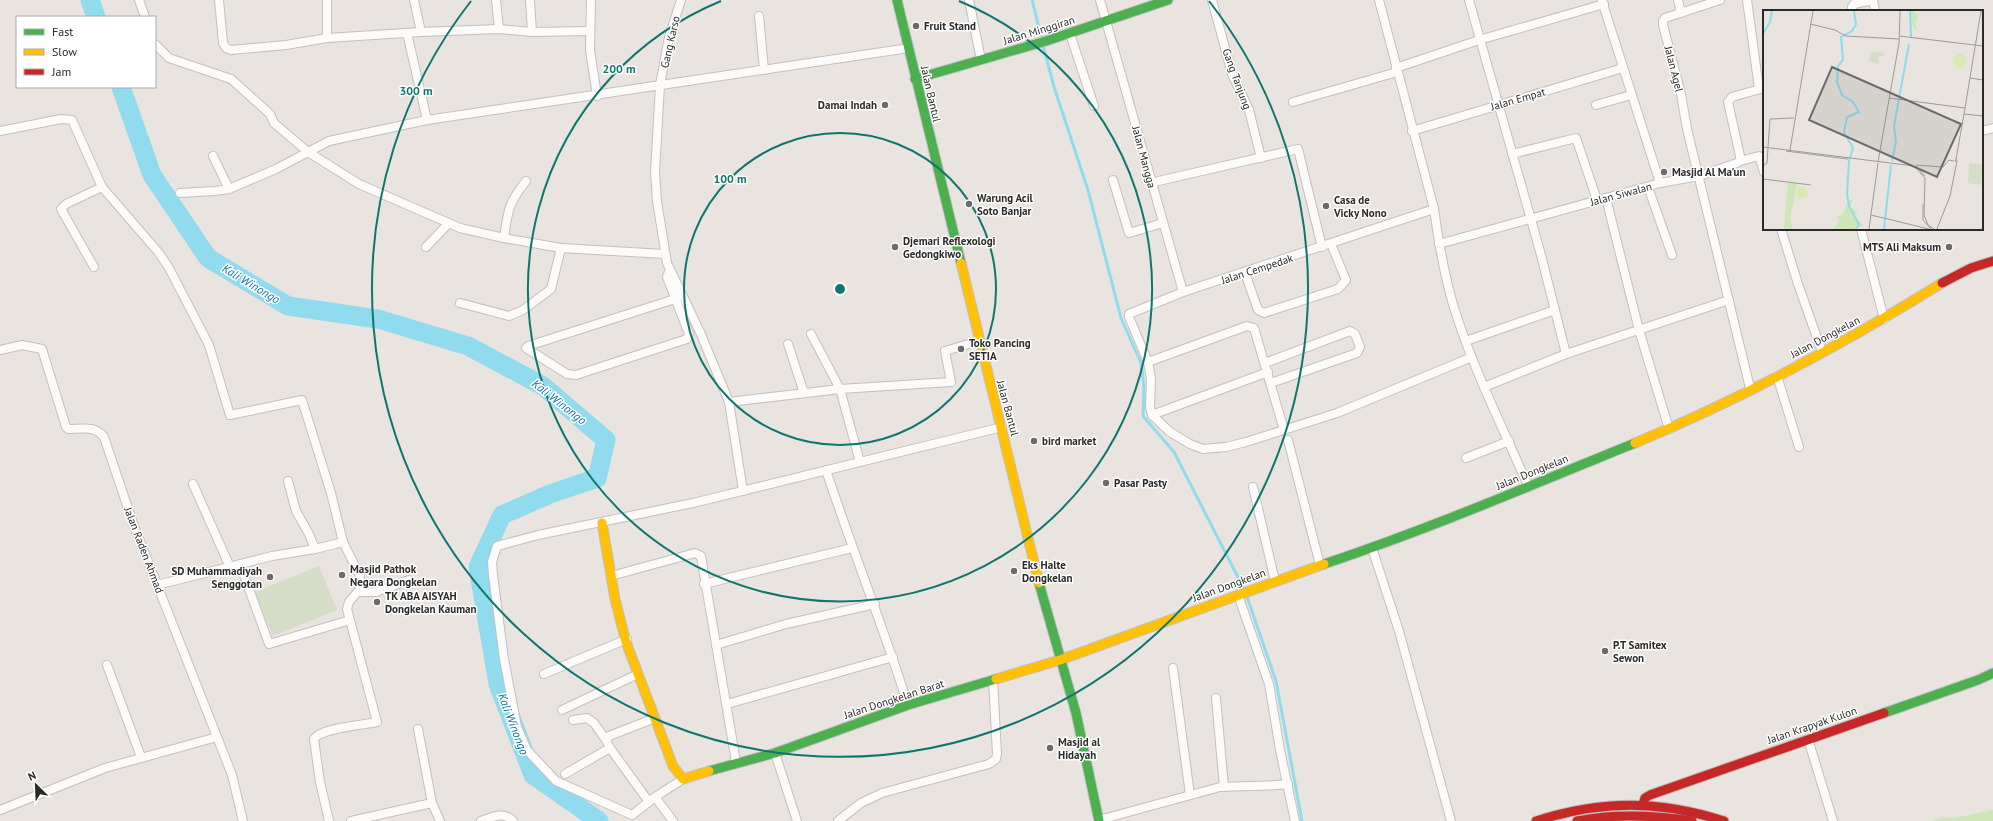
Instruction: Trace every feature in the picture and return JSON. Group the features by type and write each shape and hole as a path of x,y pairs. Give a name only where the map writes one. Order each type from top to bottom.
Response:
{"main road":[{"name":"Jalan Bantul","path":"897,0 978,340 1002,427 1028,539 1076,714 1099,821"},
{"name":"Jalan Minggiran","path":"915,79 1070,34 1168,0"},
{"name":"Jalan Dongkelan","path":"1060,660 1275,581 1372,548 1669,429 1777,376 1884,319 1949,279 1971,268 1993,261"},
{"path":"602,523 615,599 638,674 673,766 683,779"},
{"name":"Jalan Dongkelan Barat","path":"683,779 736,762 775,752 908,705 1060,660"},
{"name":"Jalan Krapyak Kulon","path":"1643,804 1645,798 1650,795 1978,680 1993,673"},
{"path":"1536,821 1578,809 1643,804 1689,811 1724,821"},
{"path":"1578,821 1606,816 1636,814 1692,821"}],"street":[{"path":"139,0 145,16"},
{"path":"219,0 223,43 228,49 286,45 327,38 422,32 499,29 532,32 589,31"},
{"path":"327,0 327,38"},
{"path":"414,0 422,32"},
{"path":"496,0 499,29"},
{"path":"530,0 532,32"},
{"path":"591,0 589,31 590,50 597,96"},
{"name":"Gang Karso","path":"670,271 665,254 656,187 660,85 669,37 681,0"},
{"path":"969,0 981,60"},
{"name":"Jalan Mangga","path":"1100,0 1150,183 1183,292"},
{"name":"Gang Tanjung","path":"1212,0 1232,74 1249,110 1261,158"},
{"path":"1379,0 1396,70 1434,209 1439,244 1456,316 1484,387 1528,486"},
{"path":"1469,0 1566,354"},
{"path":"1678,0 1681,13"},
{"name":"Jalan Agel","path":"1699,176 1687,129 1681,94 1662,21 1665,18 1720,0"},
{"path":"1740,161 1728,102 1732,97 1761,88 1747,0"},
{"path":"1852,10 1854,4 1872,0 1875,10"},
{"path":"1293,102 1396,70 1479,40 1603,2 1660,184"},
{"path":"759,16 764,70"},
{"path":"407,33 427,120"},
{"path":"1070,34 1094,106"},
{"path":"156,45 169,58 231,78 270,114 274,123 365,187 450,223 470,231 561,248 665,254"},
{"path":"180,193 229,189 276,169 329,141 427,120 597,96 660,85 909,48"},
{"name":"Jalan Empat","path":"1412,130 1623,68"},
{"path":"1596,105 1631,94"},
{"path":"0,131 61,119 72,120 102,187 159,253 169,268 210,345 230,415 302,400 331,493 343,542 360,576 362,586 359,592 347,604 377,722 326,731 314,738 320,782 329,821"},
{"path":"1983,131 1993,128"},
{"path":"1512,154 1574,137 1576,138 1597,200"},
{"path":"1150,183 1296,149 1300,151 1322,247"},
{"path":"213,156 229,189"},
{"name":"Jalan Siwalan","path":"1439,244 1530,220 1597,200 1699,176 1740,161 1759,156 1763,169"},
{"path":"1699,176 1750,388"},
{"path":"1113,180 1129,233 1163,223"},
{"path":"504,238 509,207 512,199 526,181"},
{"path":"94,267 61,209 66,204 102,187"},
{"path":"1648,187 1672,255"},
{"path":"1606,198 1639,330 1669,429"},
{"name":"Jalan Cempedak","path":"1148,362 1129,315 1183,292 1245,273 1434,209"},
{"path":"426,247 450,223"},
{"path":"1781,230 1798,284 1822,352"},
{"path":"1861,230 1884,319"},
{"path":"1245,273 1258,310 1264,313 1338,289 1346,280 1331,244"},
{"path":"460,303 509,316 523,310 551,290 561,248"},
{"path":"670,271 667,277 690,336 686,339 573,376 567,374 526,348 528,346 675,299"},
{"path":"670,271 700,332 728,402 743,491"},
{"path":"1484,387 1566,354 1729,300"},
{"path":"1466,341 1555,310"},
{"path":"1284,430 1254,328 1248,326 1148,362 1151,379 1150,407 1152,415 1170,432 1190,444 1203,449 1226,447 1284,430 1337,413 1472,357"},
{"path":"1265,363 1350,331 1355,334 1360,347 1357,353 1271,383"},
{"path":"811,334 840,389 860,462"},
{"path":"728,402 840,389 950,382 945,351 978,340"},
{"path":"788,344 804,393"},
{"name":"Jalan Raden Ahmad","path":"0,350 22,345 42,349 66,427 68,429 93,428 99,431 104,437 134,526 232,775 243,821"},
{"path":"1152,415 1268,372"},
{"path":"1777,376 1799,447"},
{"path":"683,779 652,800 636,814 628,814 556,781 526,750 517,727 504,660 492,562 497,546 538,535 602,523 743,491 1002,427"},
{"path":"1288,440 1320,565"},
{"path":"1466,458 1509,441"},
{"path":"826,470 852,548 875,604 908,705"},
{"path":"288,481 296,511 309,534 315,550"},
{"path":"193,484 230,567"},
{"path":"1253,487 1275,581"},
{"path":"158,585 272,556 315,550 343,542"},
{"path":"704,584 852,548"},
{"path":"1372,548 1398,632 1451,821"},
{"path":"611,576 697,553 702,558 704,584 727,704 736,762"},
{"path":"240,564 269,644 350,620"},
{"path":"359,592 376,592 409,580"},
{"path":"1238,595 1269,684 1295,821"},
{"path":"716,645 786,624 875,604"},
{"path":"544,674 627,639"},
{"path":"727,704 893,657"},
{"path":"107,665 141,757"},
{"path":"1173,668 1190,795"},
{"path":"562,710 638,674"},
{"path":"841,820 861,803 882,793 989,764 994,761 997,754 993,680"},
{"path":"1216,698 1224,786"},
{"path":"573,720 587,718 594,723 610,748 652,800 673,821"},
{"path":"606,740 609,736 655,718"},
{"path":"418,729 432,803 440,821"},
{"path":"0,810 104,768 217,737"},
{"path":"1808,739 1833,821"},
{"path":"565,774 610,748"},
{"path":"775,752 797,821"},
{"path":"1099,821 1224,786 1238,785 1269,787 1288,784"},
{"path":"351,821 432,803"},
{"path":"481,821 501,815 509,817 513,821"}],"green space":[{"path":"319,566 337,610 273,636 255,592"},
{"path":"1993,810 1993,821 1931,821 1943,817 1954,818"}],"waterway":[{"name":"Kali Winongo","path":"90,0 96,16"},
{"path":"1032,0 1042,40"},
{"path":"1043,45 1054,87 1088,190 1121,318 1141,363 1144,387 1143,416 1174,452 1244,589"},
{"name":"Kali Winongo","path":"121,88 152,175 208,258 288,306 378,319 468,346 543,386 606,440 597,478 550,494 502,515 478,567 498,684 533,775 599,821"},
{"path":"1246,594 1276,681 1302,821"}],"traffic: fast":[{"path":"897,0 961,263"},
{"path":"915,79 1046,41 1168,0"},
{"path":"1324,564 1519,491 1635,443"},
{"path":"1039,583 1076,713 1099,821"},
{"path":"1884,713 1978,680 1993,673"},
{"path":"709,771 775,753 908,705 996,679"}],"traffic: slow":[{"path":"961,263 1039,583"},
{"path":"1635,443 1714,408 1792,369 1868,327 1942,283"},
{"path":"602,523 615,599 626,642 673,766 683,779 709,771"},
{"path":"996,679 1060,660 1324,564"}],"traffic: jam":[{"path":"1942,283 1971,268 1993,261"},
{"path":"1643,804 1645,798 1650,795 1884,713"},
{"path":"1536,821 1584,809 1630,805 1676,809 1724,821"},
{"path":"1577,821 1592,818 1620,816 1663,817 1692,821"}],"place":[{"name":"Fruit Stand","path":"916,26"},
{"name":"Damai Indah","path":"885,105"},
{"name":"Masjid Al Ma'un","path":"1664,172"},
{"name":"Warung Acil Soto Banjar","path":"969,204"},
{"name":"Casa de Vicky Nono","path":"1326,206"},
{"name":"Djemari Reflexologi Gedongkiwo","path":"895,247"},
{"name":"MTS Ali Maksum","path":"1949,247"},
{"name":"Toko Pancing SETIA","path":"961,349"},
{"name":"bird market","path":"1034,441"},
{"name":"Pasar Pasty","path":"1106,483"},
{"name":"Eks Halte Dongkelan","path":"1014,571"},
{"name":"Masjid Pathok Negara Dongkelan","path":"342,575"},
{"name":"SD Muhammadiyah Senggotan","path":"270,577"},
{"name":"TK ABA AISYAH Dongkelan Kauman","path":"377,602"},
{"name":"P.T Samitex Sewon","path":"1605,651"},
{"name":"Masjid al Hidayah","path":"1050,748"}]}
